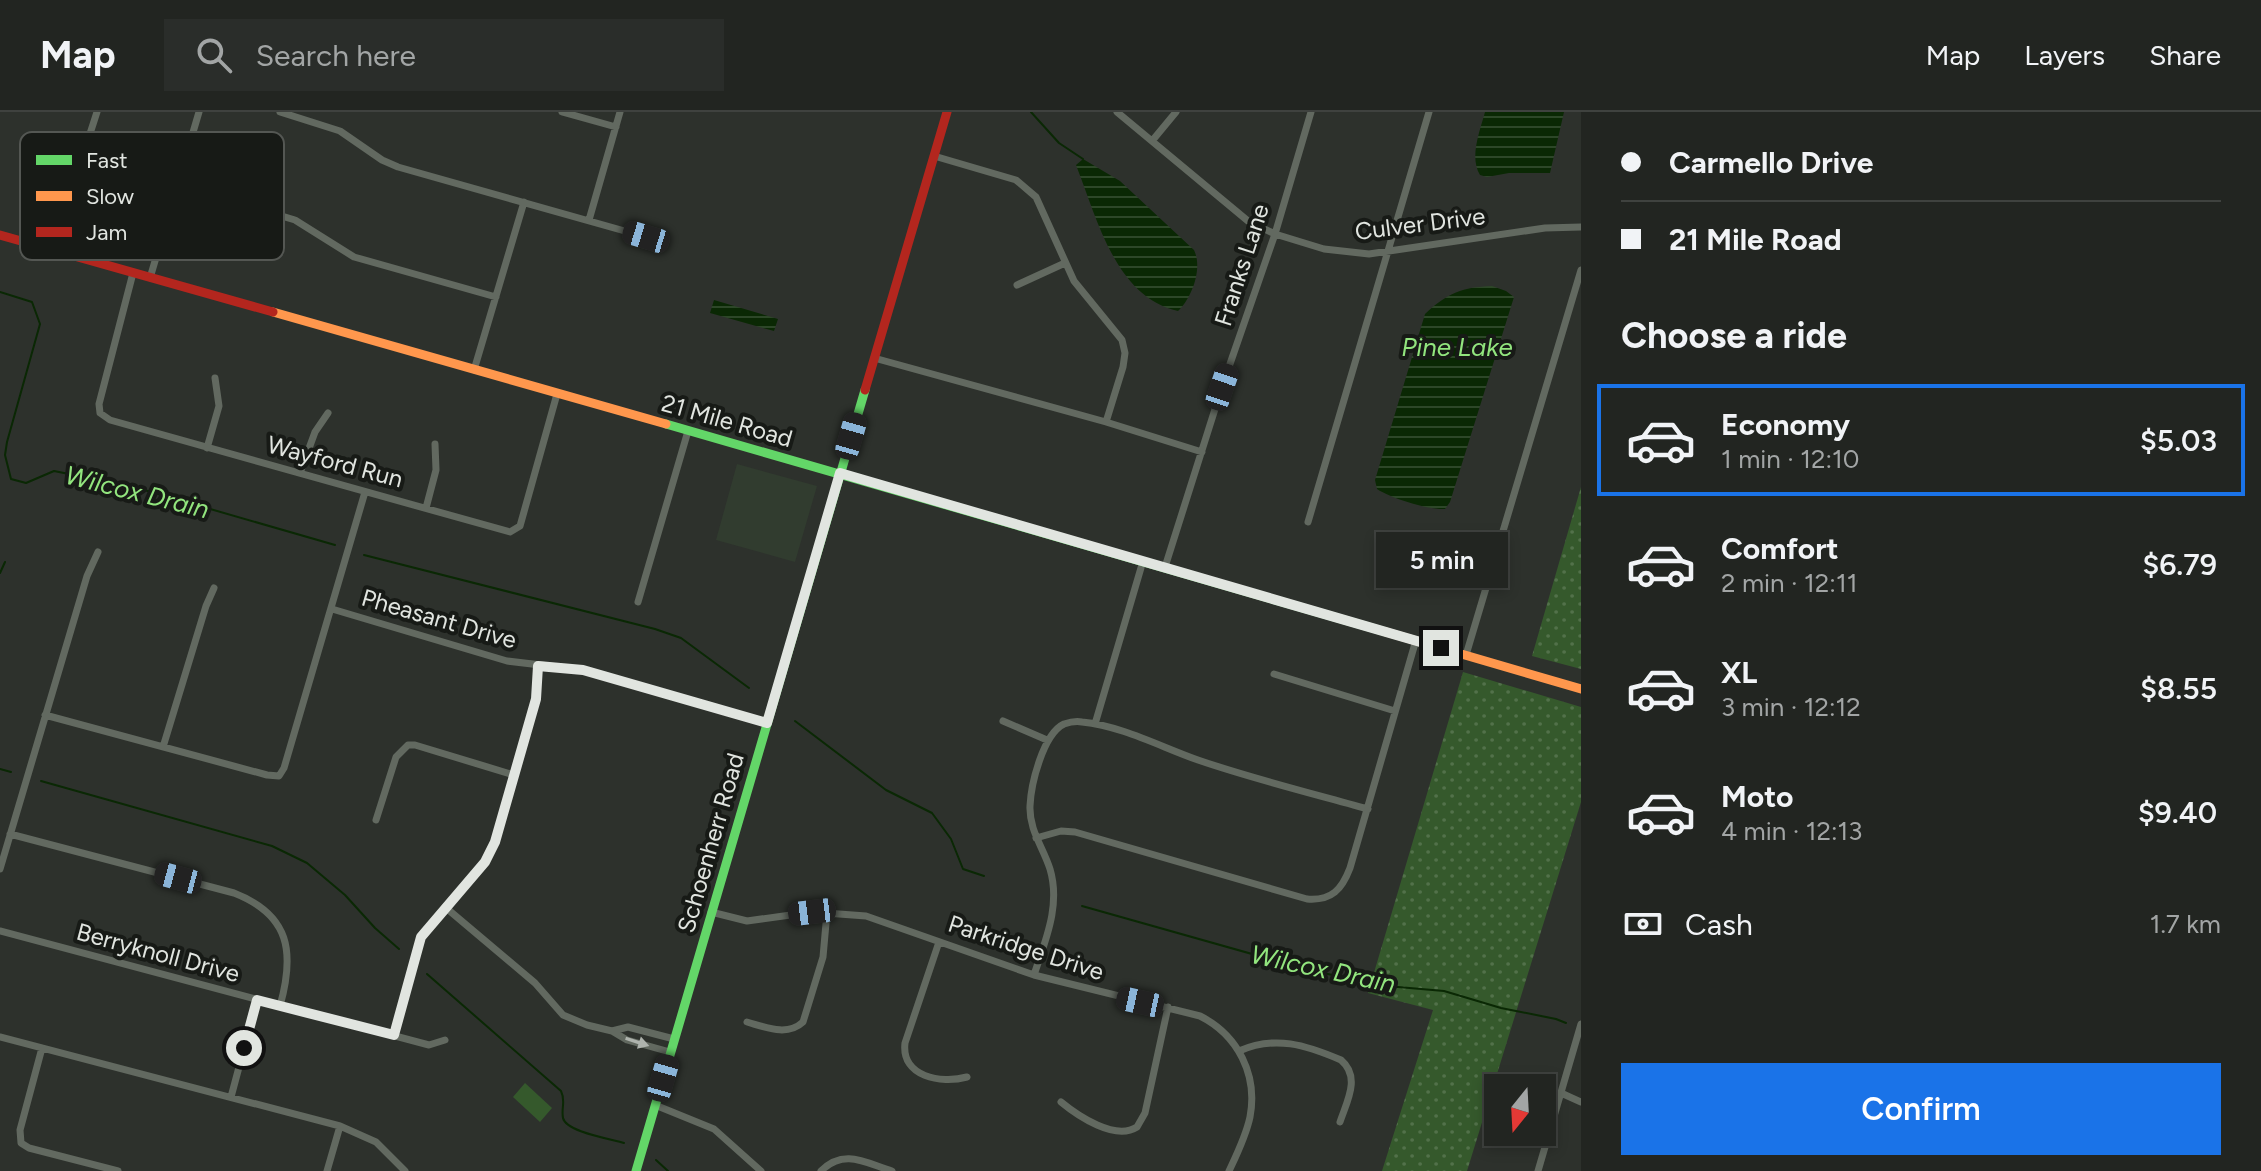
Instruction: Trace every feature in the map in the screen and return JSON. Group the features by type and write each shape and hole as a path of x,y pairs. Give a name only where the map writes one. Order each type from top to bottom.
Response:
{"street":[{"path":"84,112 97,114"},
{"path":"193,132 199,112"},
{"path":"280,112 340,131 382,160 398,167 646,237"},
{"path":"562,112 616,127"},
{"path":"589,220 620,112"},
{"name":"Schoenherr Road","path":"636,1171 947,112"},
{"name":"Culver Drive","path":"1117,112 1248,221 1275,234 1324,249 1353,254 1545,228 1581,227"},
{"path":"1152,141 1176,112"},
{"name":"Franks Lane","path":"1165,567 1275,234 1311,112"},
{"path":"1308,522 1429,112"},
{"path":"934,156 1016,180 1040,204 1065,263 1085,297 1119,334 1125,348 1123,367 1106,422"},
{"path":"474,370 524,202"},
{"path":"284,217 295,220 354,257 496,297"},
{"name":"21 Mile Road","path":"0,235 20,241"},
{"name":"21 Mile Road","path":"88,260 840,473 1581,689"},
{"path":"150,278 155,260"},
{"path":"1017,285 1065,263"},
{"path":"1466,655 1581,270"},
{"name":"Wayford Run","path":"133,273 99,404 100,413 110,420 207,448 510,532 520,526 557,394"},
{"path":"874,358 1202,452"},
{"path":"207,448 219,406 215,378"},
{"path":"300,473 315,432 328,413"},
{"path":"638,602 688,431"},
{"path":"426,508 436,470 435,444"},
{"path":"45,715 279,776 284,768 365,492"},
{"path":"0,869 87,576 98,552"},
{"path":"1095,724 1143,561"},
{"path":"1419,561 1490,580"},
{"path":"163,747 214,588"},
{"name":"Pheasant Drive","path":"332,609 507,661 583,670 767,723"},
{"path":"1036,838 1068,831 1307,899 1333,895 1346,880 1416,640"},
{"path":"394,1035 418,945 425,931 490,854 536,699 538,666"},
{"path":"1274,674 1395,711"},
{"path":"1003,721 1047,740"},
{"path":"1034,975 1049,928 1054,896 1049,867 1030,818 1031,801 1047,740 1065,724 1077,721 1095,724 1142,738 1200,761 1368,809"},
{"path":"376,820 396,757 404,747 415,745 514,775"},
{"path":"10,834 234,893 257,902 273,918 286,942 288,978 280,1006"},
{"path":"445,907 535,983 563,1015 612,1031 627,1040 670,1052"},
{"name":"Parkridge Drive","path":"711,912 753,921 827,912 878,919 1034,975 1089,991 1168,1007 1210,1021 1239,1051 1250,1080 1252,1104 1246,1130 1229,1171"},
{"path":"747,1022 785,1031 803,1022 823,957 827,912"},
{"name":"Berryknoll Drive","path":"0,931 429,1045 445,1040"},
{"path":"939,942 904,1054 909,1065 927,1076 951,1081 967,1077"},
{"path":"231,1097 257,1000"},
{"path":"1061,1102 1089,1122 1123,1132 1137,1127 1145,1113 1168,1007"},
{"path":"1538,1171 1581,1024"},
{"path":"612,1031 628,1027 674,1039"},
{"path":"0,1037 340,1126 376,1142 405,1171"},
{"path":"1239,1051 1259,1043 1278,1041 1341,1060 1349,1067 1352,1078 1340,1122"},
{"path":"42,1048 20,1130 21,1143 29,1148 118,1171"},
{"path":"1561,1093 1581,1102"},
{"path":"655,1105 714,1129 761,1171"},
{"path":"327,1171 340,1126"},
{"path":"821,1171 831,1162 847,1158 892,1171"}],"shaded area":[{"path":"737,464 817,486 795,562 716,540"},
{"path":"1581,487 1581,669 1532,656"},
{"path":"1463,672 1581,707 1581,802 1497,1074 1484,1074 1484,1116 1467,1171 1382,1171 1433,1010 1368,993"},
{"path":"525,1083 552,1108 540,1122 513,1097"}],"water":[{"path":"1485,112 1564,112 1550,173 1480,175 1475,152"},
{"path":"1083,159 1120,181 1194,250 1197,265 1195,282 1188,299 1178,311 1156,303 1138,290 1111,253 1076,165"},
{"name":"Pine Lake","path":"1492,286 1514,297 1450,502 1445,509 1438,509 1410,503 1377,489 1375,480 1425,314 1456,292"},
{"path":"714,300 778,319 774,331 710,313"}],"waterway":[{"path":"1031,112 1059,143 1083,159"},
{"name":"Wilcox Drain","path":"0,292 32,302 40,324 7,442 5,455 11,479 26,483 54,471 134,487 335,545"},
{"name":"Wilcox Drain","path":"364,555 655,629 681,638 749,688"},
{"path":"0,573 5,562"},
{"name":"Wilcox Drain","path":"795,721 886,790 932,813 951,839 963,869 984,876"},
{"path":"0,769 11,772"},
{"path":"41,781 272,846 307,863 345,895 399,949"},
{"name":"Wilcox Drain","path":"1082,906 1298,967 1375,985 1444,991 1566,1023"},
{"path":"427,974 561,1091 566,1123 580,1131 624,1143"},
{"path":"656,1160 668,1171"}],"traffic: fast":[{"path":"636,1171 865,390"},
{"path":"666,424 1386,632"}],"traffic: slow":[{"path":"273,312 666,424"},
{"path":"1386,632 1581,689"}],"traffic: jam":[{"path":"865,390 947,112"},
{"path":"0,235 20,241"},
{"path":"89,260 273,312"}],"route":[{"path":"244,1048 257,1000 394,1035 421,937 485,862 495,842 539,687 538,666 567,667 602,674 767,723 840,473 1441,648"}]}
